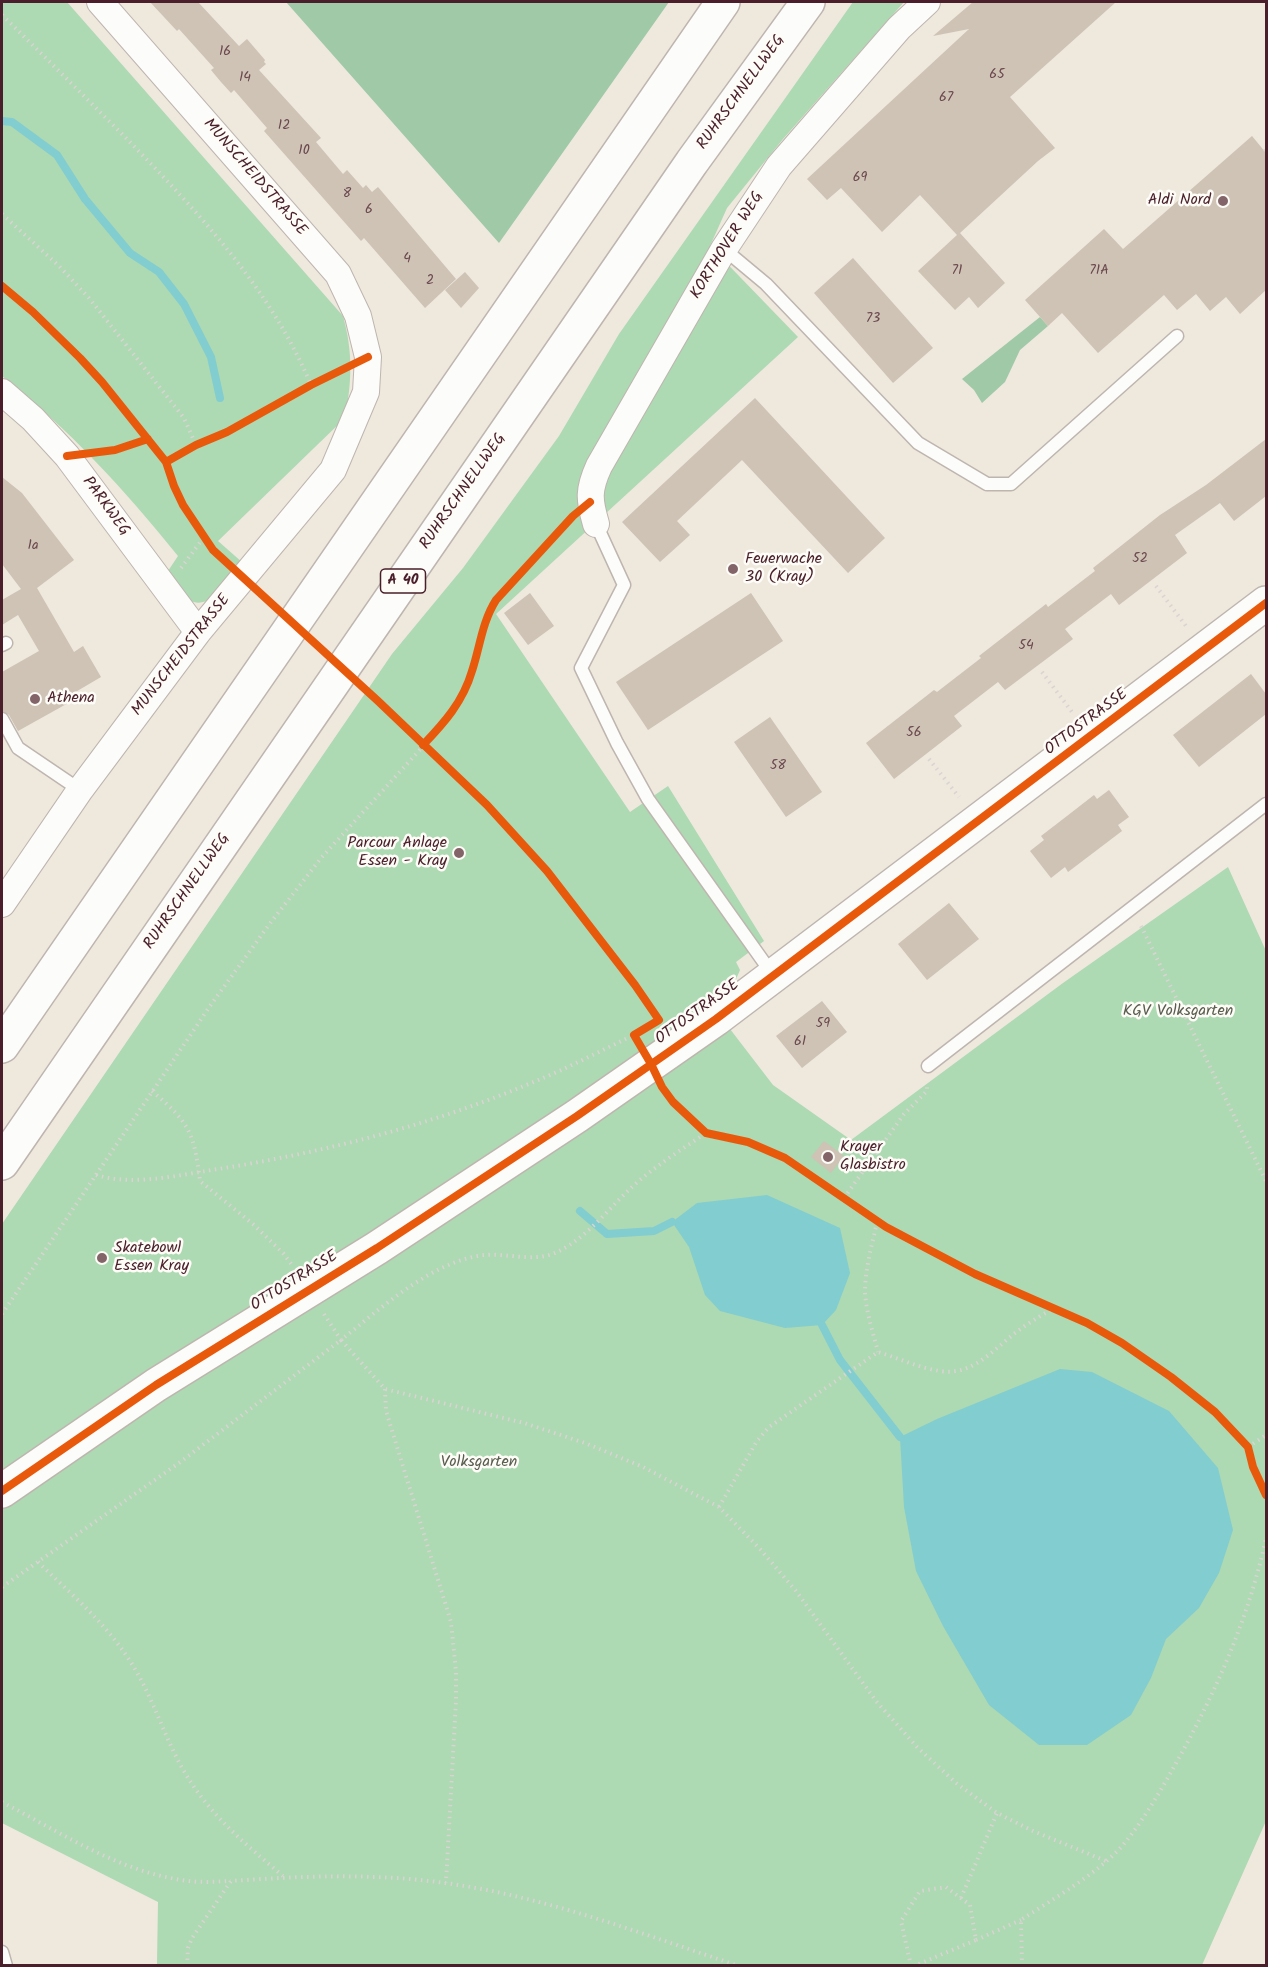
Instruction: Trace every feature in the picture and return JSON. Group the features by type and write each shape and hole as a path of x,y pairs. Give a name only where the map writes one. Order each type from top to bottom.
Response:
{"main road":[{"path":"2,1046 723,2"},
{"name":"RUHRSCHNELLWEG","path":"2,1163 692,162 808,2"},
{"name":"OTTOSTRASSE","path":"2,1491 156,1384 376,1248 519,1155 716,1019 1263,613"}],"street":[{"name":"MUNSCHEIDSTRASSE","path":"2,904 80,790 198,632 333,470 366,392 368,357 358,316 338,274 100,2"},
{"name":"KORTHOVER WEG","path":"593,513 591,483 599,466 724,249 779,166 899,28 927,2"},
{"name":"PARKWEG","path":"2,392 33,419 67,456 198,632"}],"lane":[{"path":"724,249 766,284 918,443 987,484 1011,484 1177,336"},
{"path":"593,513 624,585 581,668 617,743 648,799 773,975"},
{"path":"2,719 18,748 80,790"},
{"path":"928,1066 1266,804"},
{"path":"2,1952 6,1965"}],"path":[{"path":"2,15 150,163 209,227 263,296 289,337 311,385 227,432 196,445 166,462 183,505 213,550"},
{"path":"2,214 89,298 184,418 196,445"},
{"path":"67,456 115,450 148,439"},
{"path":"2,1314 210,1006 300,885 353,822 438,730 458,704 472,672 482,632 491,609 502,592 573,516 593,513"},
{"path":"165,589 204,537"},
{"path":"1156,586 1186,626"},
{"path":"1042,672 1072,712"},
{"path":"929,759 959,798"},
{"path":"1132,909 1266,1181"},
{"path":"96,1175 123,1181 198,1172 349,1143 429,1120 530,1084 634,1035"},
{"path":"651,1064 668,1095 706,1133 748,1142 785,1158 877,1222 975,1274 1087,1323 1122,1343 1171,1377 1215,1412 1248,1447 1253,1467 1266,1496"},
{"path":"844,1198 904,1114 927,1091 928,1066"},
{"path":"152,1091 174,1110 185,1124 193,1139 200,1181 283,1252 341,1340 385,1389 524,1423 585,1443 642,1467 718,1507 796,1591 876,1701 917,1747 956,1783 997,1813 1033,1831 1106,1861"},
{"path":"2,1587 179,1463 394,1298 428,1276 464,1260 485,1255 534,1257 554,1254 569,1246 586,1232 634,1185 706,1133"},
{"path":"877,1222 865,1292 867,1311 878,1352"},
{"path":"878,1352 939,1371 954,1372 970,1368 1021,1329 1054,1308"},
{"path":"718,1507 757,1441 769,1427 878,1352"},
{"path":"385,1389 386,1411 442,1590 455,1644 456,1701 446,1883"},
{"path":"1248,1447 1266,1435"},
{"path":"976,1940 970,1905 946,1887 920,1891 901,1921 913,1965 976,1940 1021,1920 1106,1861 1123,1844 1143,1818 1196,1728 1236,1637 1266,1540"},
{"path":"38,1562 98,1620 125,1653 149,1693 182,1767 215,1816 284,1877"},
{"path":"2,1802 110,1858 150,1874 177,1880 203,1882 284,1877 374,1876 446,1883 524,1898 566,1909 739,1965"},
{"path":"961,1898 997,1813"},
{"path":"187,1965 188,1947 192,1938 231,1881"},
{"path":"1021,1920 1022,1965"}],"green space":[{"path":"2,2 67,2 343,316 349,342 350,367 345,418 218,541 243,563 224,588 208,601 199,603 180,593 166,574 178,556 158,531 73,439 2,376"},
{"path":"286,2 669,2 499,243"},
{"name":"Volksgarten","path":"853,2 904,2 783,139 727,208 710,246 798,337 496,614 630,812 668,786 764,941 736,962 740,970 720,1016 773,1085 851,1140 1063,983 1228,867 1266,951 1266,1821 1202,1965 157,1965 158,1902 2,1823 2,1224 392,654 463,568 559,436 619,334"},
{"path":"1040,317 1048,326 1020,350 1005,382 982,403 974,390 962,379"}],"water":[{"path":"767,1195 840,1228 850,1273 836,1310 822,1325 785,1328 720,1311 705,1295 689,1247 672,1222 697,1203"},
{"path":"1060,1369 1092,1372 1169,1411 1218,1468 1233,1530 1219,1573 1199,1608 1166,1639 1151,1678 1131,1715 1087,1745 1039,1745 989,1705 943,1626 916,1571 904,1507 900,1437 937,1419"}],"building":[{"path":"150,2 198,2 239,46 247,39 265,60 266,64 259,70 321,138 316,142 343,174 347,170 363,188 366,185 372,192 378,187 456,279 425,308 364,238 361,241 264,131 267,128 234,90 231,93 211,70 214,68 179,29 177,31"},
{"path":"973,2 1116,2 1010,97 1055,148 960,233 1005,283 978,308 969,297 955,310 918,271 957,235 920,195 882,232 841,188 827,200 807,179 969,29 933,36"},
{"name":"Aldi Nord","path":"1252,136 1266,153 1266,290 1240,314 1226,297 1210,311 1196,294 1177,310 1164,295 1098,353 1062,313 1048,326 1025,300 1104,229 1123,249"},
{"path":"853,258 933,348 893,383 814,293"},
{"path":"465,272 479,288 461,308 445,290"},
{"path":"755,398 885,538 848,573 742,460 677,521 690,535 660,562 622,522"},
{"path":"1266,439 1266,496 1234,521 1220,503 1175,535 1187,553 1119,605 1111,594 1065,629 1073,639 1005,690 998,682 954,716 962,726 894,779 866,743 934,690 937,692 1046,604 1048,607 1095,571 1093,568 1160,515 1206,485"},
{"path":"2,477 22,493 74,560 37,588 74,652 83,646 101,677 67,697 70,702 18,731 9,715 2,711 2,672 39,651 18,615 2,625 2,600 21,589 2,564"},
{"path":"530,593 554,626 528,645 504,613"},
{"path":"751,593 783,641 648,730 616,682"},
{"path":"1251,674 1266,694 1266,714 1199,767 1173,735"},
{"path":"770,717 822,792 786,817 734,742"},
{"path":"1109,790 1129,817 1118,825 1122,831 1068,872 1065,867 1051,878 1030,851 1044,840 1041,836 1094,795 1097,799"},
{"path":"949,903 979,939 927,980 898,944"},
{"path":"822,1001 847,1032 802,1068 776,1036"},
{"name":"Krayer Glasbistro","path":"824,1141 844,1156 831,1173 811,1157"}],"waterway":[{"path":"2,121 12,122 57,155 85,199 130,253 159,272 184,304 211,357 220,398"},
{"path":"580,1211 607,1234 654,1231 672,1222"},
{"path":"822,1325 840,1360 900,1437"}],"cycle path":[{"path":"2,286 33,312 80,358 166,462 183,505 213,550 378,701 487,805 547,871 635,985 659,1020 634,1035 662,1087 673,1102 706,1133 748,1142 785,1158 886,1227 975,1274 1087,1323 1122,1343 1171,1377 1215,1412 1248,1447 1253,1467 1266,1495"},
{"path":"166,462 368,357"},
{"path":"67,456 115,450 148,439"},
{"path":"423,745 464,693 484,626 496,600 573,516 590,502"},
{"path":"2,1491 156,1385 377,1248 577,1116 716,1019 1266,603"}],"place":[{"name":"Aldi Nord","path":"1223,201"},
{"name":"Feuerwache 30 (Kray)","path":"733,569"},
{"name":"Athena","path":"35,699"},
{"name":"Parcour Anlage Essen - Kray","path":"459,853"},
{"name":"Krayer Glasbistro","path":"828,1157"},
{"name":"Skatebowl Essen Kray","path":"102,1258"}],"park label":[{"name":"KGV Volksgarten","path":"1178,1012"}]}
